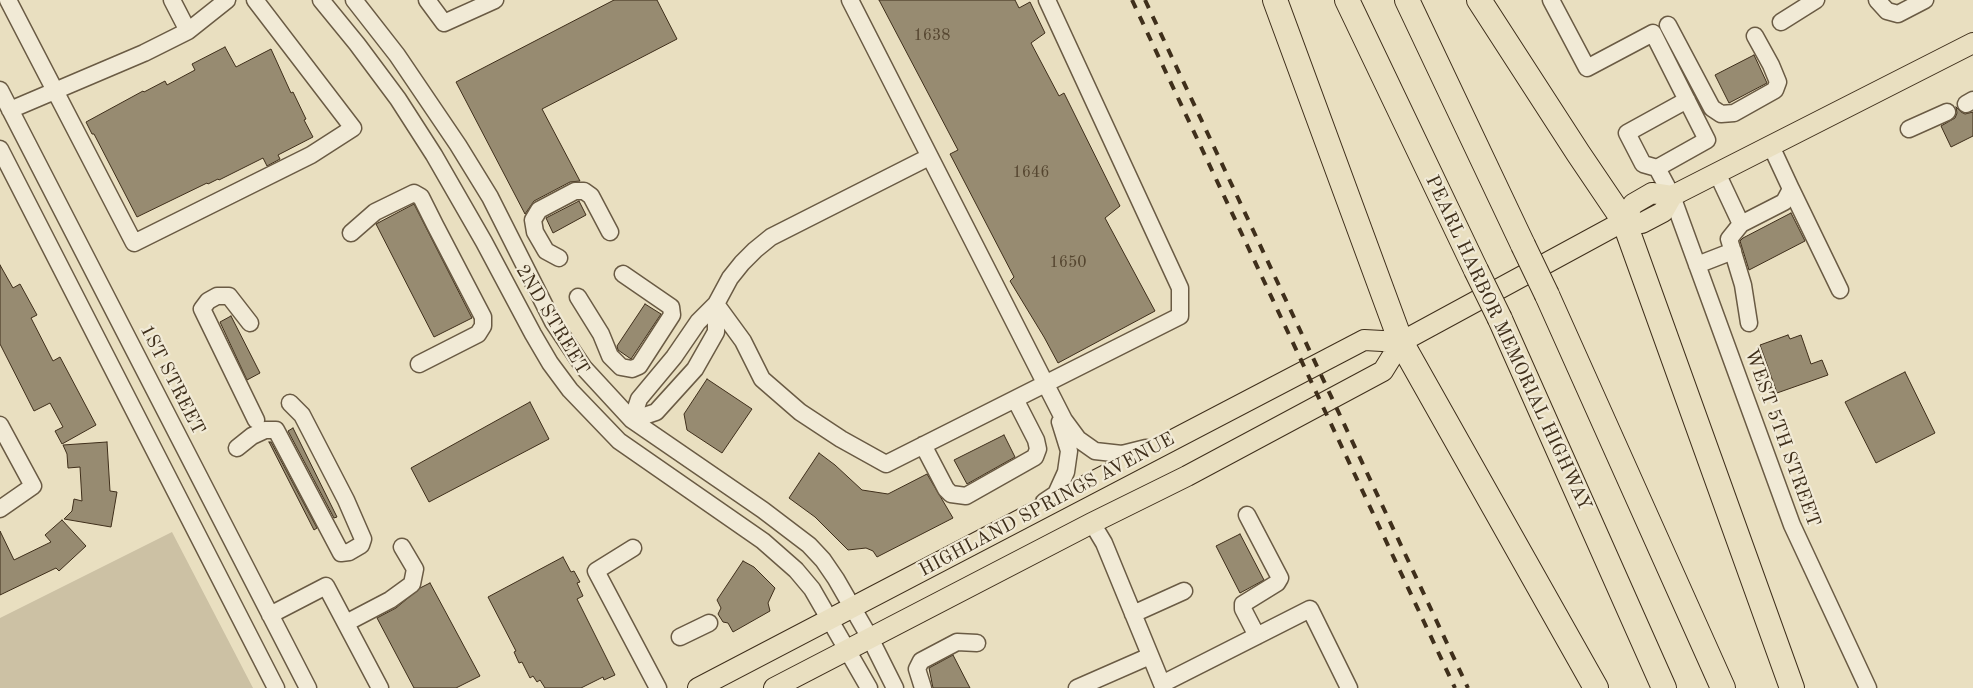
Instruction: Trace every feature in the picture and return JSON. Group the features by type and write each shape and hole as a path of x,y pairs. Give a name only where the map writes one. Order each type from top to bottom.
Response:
{"highway":[{"path":"1275,0 1401,342 1596,688"},
{"name":"PEARL HARBOR MEMORIAL HIGHWAY","path":"1347,0 1500,319 1664,688"},
{"path":"1407,0 1547,295 1723,688"},
{"path":"1479,0 1624,221 1792,688"}],"main road":[{"name":"HIGHLAND SPRINGS AVENUE","path":"774,688 1092,523 1187,476 1383,371 1401,342 1624,221 1642,223 1656,216 1663,212 1672,196 1973,43"},
{"name":"HIGHLAND SPRINGS AVENUE","path":"698,688 1364,340 1401,342"}],"street":[{"path":"8,0 134,243 298,162 353,128 255,0"},
{"path":"172,0 188,30"},
{"path":"10,110 144,53 188,30 228,0"},
{"name":"2ND STREET","path":"321,0 398,99 434,155 484,242 533,334 550,363 570,390 619,441 778,554 804,578 830,619 868,688"},
{"path":"334,0 372,50 381,56 397,55"},
{"name":"2ND STREET","path":"354,0 397,55 458,145 490,197 553,322 571,351 606,394 632,420 763,510 809,545 823,560 852,607 895,688"},
{"path":"427,0 444,23 495,0"},
{"path":"850,0 1054,403 1078,439 1095,451 1122,454 1165,444"},
{"path":"716,304 743,341 762,379 800,412 841,439 886,464 1180,316 1180,288 1047,0"},
{"path":"1550,0 1587,68 1653,33 1687,100 1707,140 1657,168 1643,164 1627,133 1687,100"},
{"path":"1781,22 1816,0"},
{"path":"1877,0 1887,11 1898,14 1925,0"},
{"path":"1668,25 1712,108 1721,114 1734,113 1775,90 1778,82 1755,36"},
{"name":"1ST STREET","path":"0,90 308,688"},
{"path":"1910,129 1947,112"},
{"path":"1771,146 1840,290"},
{"path":"0,149 276,688"},
{"path":"434,155 448,150 488,217 518,253"},
{"path":"632,420 639,398 674,357 698,322 716,304 730,278 742,263 771,237 929,157"},
{"name":"WEST 5TH STREET","path":"1657,168 1672,196 1792,525 1868,688"},
{"path":"1717,173 1741,224"},
{"path":"1749,323 1743,285 1729,239 1741,224 1784,202 1791,189"},
{"path":"559,258 546,251 532,224 534,215 539,210 575,191 584,191 591,196 610,232"},
{"path":"351,233 375,212 404,196 414,193 421,197 425,204 483,316 483,326 478,334 419,364"},
{"path":"1697,265 1733,252"},
{"path":"578,297 601,334 610,356 621,367 632,369 639,366 672,315 670,307 623,274"},
{"path":"250,323 230,296 218,296 208,301 202,309 256,420"},
{"path":"632,420 656,412 695,369 716,332 716,304"},
{"path":"923,445 946,489 951,494 966,496 1035,457 1038,450 1036,440 1015,399"},
{"path":"237,448 252,436 265,430 276,430 341,553 349,552 361,546 364,539 302,415 290,402"},
{"path":"1024,517 1056,494 1066,472 1069,451 1054,403"},
{"path":"0,425 33,486 0,509"},
{"path":"1247,515 1280,578 1276,583 1242,604 1243,610 1257,636"},
{"path":"1092,523 1104,543 1162,684 1310,609 1349,688"},
{"path":"346,623 390,600 412,584 415,569 402,547"},
{"path":"633,548 596,570 658,688"},
{"path":"270,615 326,586 380,688"},
{"path":"1133,614 1184,592"},
{"path":"680,637 709,622"},
{"path":"923,688 917,669 921,661 957,642 977,643"},
{"path":"1077,688 1150,656"}],"shaded area":[{"path":"172,532 253,688 0,688 0,618"}],"building":[{"path":"614,0 657,0 677,39 542,109 580,181 570,182 534,201 525,214 456,82"},
{"path":"879,0 1015,0 1019,8 1030,2 1045,33 1031,43 1059,96 1064,93 1120,206 1105,218 1155,311 1058,363 1010,281 1014,277 950,154 958,150"},
{"path":"225,47 236,67 271,49 313,137 278,155 280,159 267,166 263,158 137,217 86,122 143,91 165,81 167,85 195,70 192,64"},
{"path":"1754,55 1767,83 1729,103 1715,75"},
{"path":"1956,107 1965,114 1973,112 1973,136 1951,147 1941,126 1955,118 1957,113"},
{"path":"579,201 586,215 553,233 546,218"},
{"path":"414,204 472,318 434,337 376,224"},
{"path":"1791,213 1805,241 1749,270 1740,241"},
{"path":"0,265 13,288 20,284 37,315 31,318 53,361 60,357 96,425 62,444 55,431 63,427 50,403 34,411 0,344"},
{"path":"645,304 661,314 631,359 618,350 617,346"},
{"path":"231,316 260,373 247,380 220,322"},
{"path":"1788,335 1790,339 1801,335 1811,364 1822,360 1828,375 1777,393 1760,345"},
{"path":"1905,372 1935,433 1876,463 1845,402"},
{"path":"707,379 752,409 722,453 687,430 684,414"},
{"path":"530,402 549,439 429,502 411,468"},
{"path":"293,428 337,517 334,518 288,431"},
{"path":"1004,435 1015,457 967,484 954,460"},
{"path":"107,442 110,491 117,492 111,527 64,519 72,511 74,499 82,501 80,467 68,468 67,454 63,445"},
{"path":"269,442 271,442 317,528 314,530"},
{"path":"819,453 862,490 888,494 927,474 953,518 877,557 873,551 866,548 848,550 815,517 789,498"},
{"path":"62,520 86,546 59,571 56,568 0,595 0,531 14,560 51,542 45,535"},
{"path":"1240,534 1264,580 1240,593 1216,546"},
{"path":"563,557 571,572 574,571 580,582 577,583 583,596 577,599 615,675 604,680 603,677 581,688 545,688 540,680 537,682 533,676 530,678 522,662 519,663 514,652 516,651 488,597"},
{"path":"743,561 754,567 775,588 768,603 770,611 733,632 728,623 723,622 718,614 721,608 717,600"},
{"path":"430,583 480,676 456,688 414,688 377,618 396,608 420,588"},
{"path":"953,655 970,688 933,688 929,668"}],"railway":[{"path":"1132,0 1455,688"},
{"path":"1145,0 1468,688"}]}
